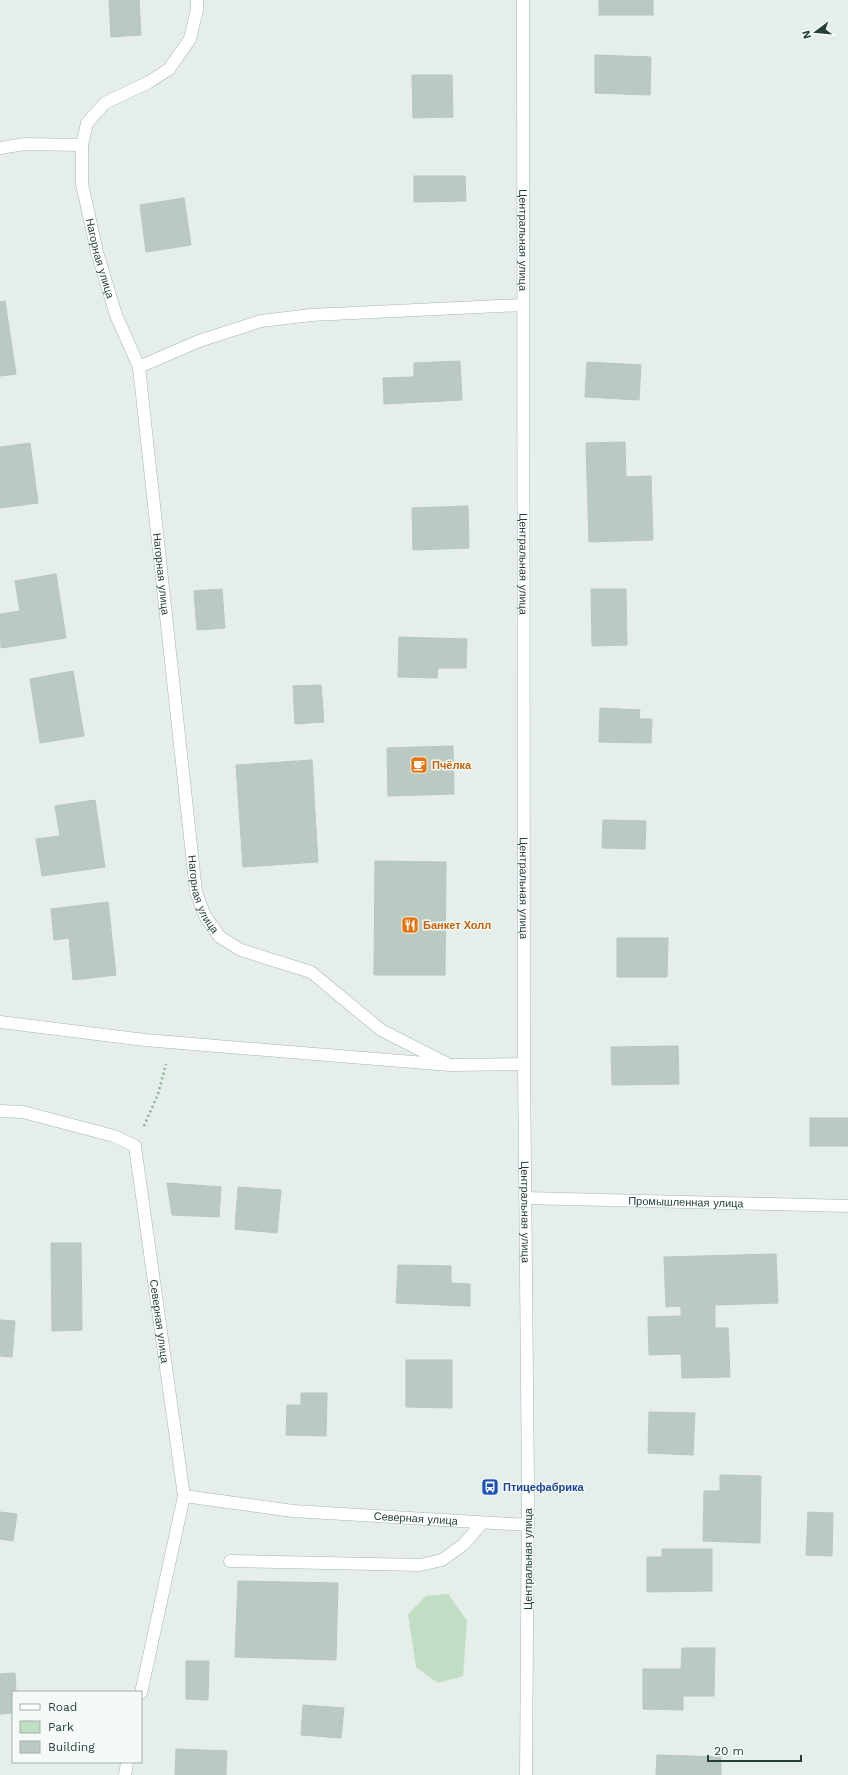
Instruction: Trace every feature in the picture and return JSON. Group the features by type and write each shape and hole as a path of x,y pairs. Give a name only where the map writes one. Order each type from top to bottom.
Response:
{"street":[{"name":"Нагорная улица","path":"197,0 197,10 190,39 169,69 149,82 105,103 87,123 82,145 82,184 97,252 116,315 139,367 196,892 205,916 220,937 241,950 311,972 381,1030 450,1065"},
{"name":"Центральная улица","path":"524,0 522,305 524,1064 528,1526 526,1775"},
{"path":"0,148 25,144 82,145"},
{"path":"139,367 199,341 261,321 311,315 522,305"},
{"path":"0,1022 171,1042 450,1065 524,1064"},
{"path":"0,1111 23,1112 114,1136 135,1146"},
{"name":"Северная улица","path":"135,1146 184,1496 141,1691"},
{"name":"Промышленная улица","path":"525,1198 848,1206"},
{"name":"Северная улица","path":"184,1496 293,1511 528,1526"},
{"path":"230,1561 420,1565 442,1560 464,1544 482,1523"},
{"path":"125,1775 127,1763"}],"path":[{"path":"135,1146 158,1094 171,1042"}],"green space":[{"path":"448,1594 467,1621 463,1676 438,1683 416,1667 408,1614 426,1596"}],"building":[{"path":"109,0 139,0 141,35 111,37"},
{"path":"599,0 653,0 653,15 599,15"},
{"path":"595,55 651,57 650,95 595,93"},
{"path":"412,75 452,75 453,117 413,118"},
{"path":"414,176 465,176 466,201 414,202"},
{"path":"184,198 191,245 146,252 140,205"},
{"path":"5,301 16,374 0,376 0,302"},
{"path":"460,361 462,400 384,404 383,378 414,377 414,363"},
{"path":"587,362 641,365 639,400 585,397"},
{"path":"625,442 626,477 651,476 653,540 589,542 586,443"},
{"path":"30,443 38,503 0,508 0,447"},
{"path":"468,506 469,548 413,550 412,508"},
{"path":"56,574 66,638 1,648 0,614 20,611 15,581"},
{"path":"222,589 225,628 197,630 194,591"},
{"path":"591,589 626,589 627,645 592,646"},
{"path":"399,637 467,639 466,668 438,668 437,678 398,677"},
{"path":"73,671 84,736 40,743 30,679"},
{"path":"321,685 324,722 295,724 293,686"},
{"path":"600,708 640,710 639,719 652,719 651,743 599,742"},
{"path":"453,746 454,794 388,796 387,748"},
{"path":"312,760 318,862 243,867 236,765"},
{"path":"95,800 105,867 42,876 36,839 60,836 55,806"},
{"path":"603,820 646,821 645,849 602,848"},
{"name":"Банкет Холл","path":"375,861 446,862 445,975 374,975"},
{"path":"108,902 116,975 73,980 69,938 54,940 51,909"},
{"path":"617,938 668,938 667,977 617,977"},
{"path":"678,1046 679,1084 612,1085 611,1047"},
{"path":"810,1118 848,1118 848,1146 810,1146"},
{"path":"167,1183 221,1187 219,1217 172,1215"},
{"path":"238,1187 281,1190 277,1233 235,1229"},
{"path":"51,1243 81,1243 82,1330 52,1331"},
{"path":"776,1254 778,1303 715,1305 715,1328 728,1328 730,1377 682,1378 681,1354 649,1355 648,1317 681,1316 681,1306 666,1307 664,1257"},
{"path":"398,1265 451,1266 451,1283 470,1284 470,1306 396,1303"},
{"path":"0,1320 15,1321 12,1357 0,1356"},
{"path":"406,1360 452,1360 452,1408 406,1407"},
{"path":"301,1393 327,1393 326,1436 286,1435 287,1405 301,1405"},
{"path":"649,1412 695,1413 693,1455 648,1453"},
{"path":"720,1475 761,1476 760,1543 703,1541 704,1491 720,1491"},
{"path":"0,1512 17,1514 13,1541 0,1539"},
{"path":"808,1512 833,1513 832,1556 806,1555"},
{"path":"662,1549 712,1549 712,1591 647,1592 647,1557 662,1557"},
{"path":"238,1581 338,1583 336,1660 235,1657"},
{"path":"682,1648 715,1648 714,1696 683,1696 683,1710 643,1709 643,1669 681,1669"},
{"path":"186,1661 209,1661 208,1700 186,1699"},
{"path":"15,1673 16,1691 12,1691 12,1713 0,1714 0,1674"},
{"path":"303,1705 344,1708 341,1738 301,1735"},
{"path":"176,1749 227,1751 226,1775 175,1775"},
{"path":"657,1755 721,1757 721,1775 656,1775"}],"place":[{"name":"Пчёлка","path":"419,765"},
{"name":"Банкет Холл","path":"410,925"},
{"name":"Птицефабрика","path":"490,1487"}]}
